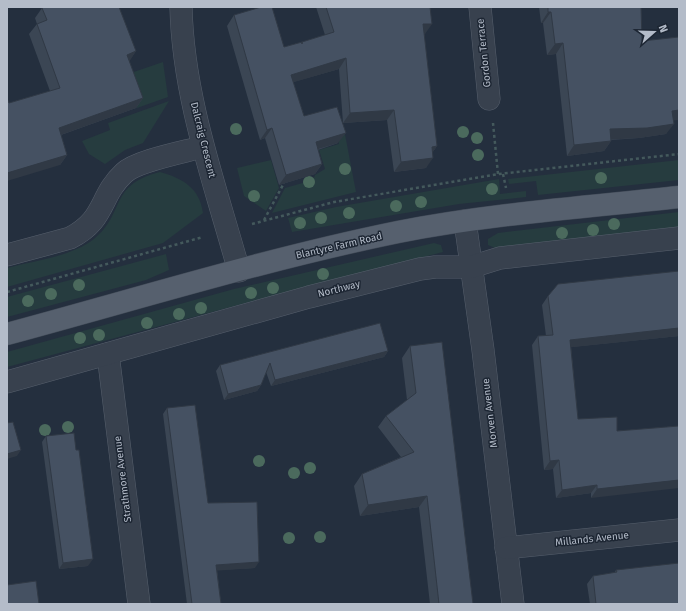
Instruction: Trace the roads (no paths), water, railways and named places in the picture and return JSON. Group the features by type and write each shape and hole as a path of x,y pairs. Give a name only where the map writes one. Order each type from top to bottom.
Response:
{"main road":[{"name":"Blantyre Farm Road","path":"7,334 239,271 399,232 465,221 679,198"}],"street":[{"name":"Dalcraig Crescent","path":"181,7 191,92 202,147 239,271"},
{"name":"Gordon Terrace","path":"480,7 489,99"},
{"path":"7,255 70,238 80,233 96,219 114,184 125,172 137,166 202,147"},
{"name":"Morven Avenue","path":"465,221 513,604"},
{"name":"Northway","path":"7,382 309,297 420,269 435,267 471,267 500,258 679,238"},
{"name":"Strathmore Avenue","path":"108,354 139,604"},
{"name":"Millands Avenue","path":"506,548 679,530"}]}
